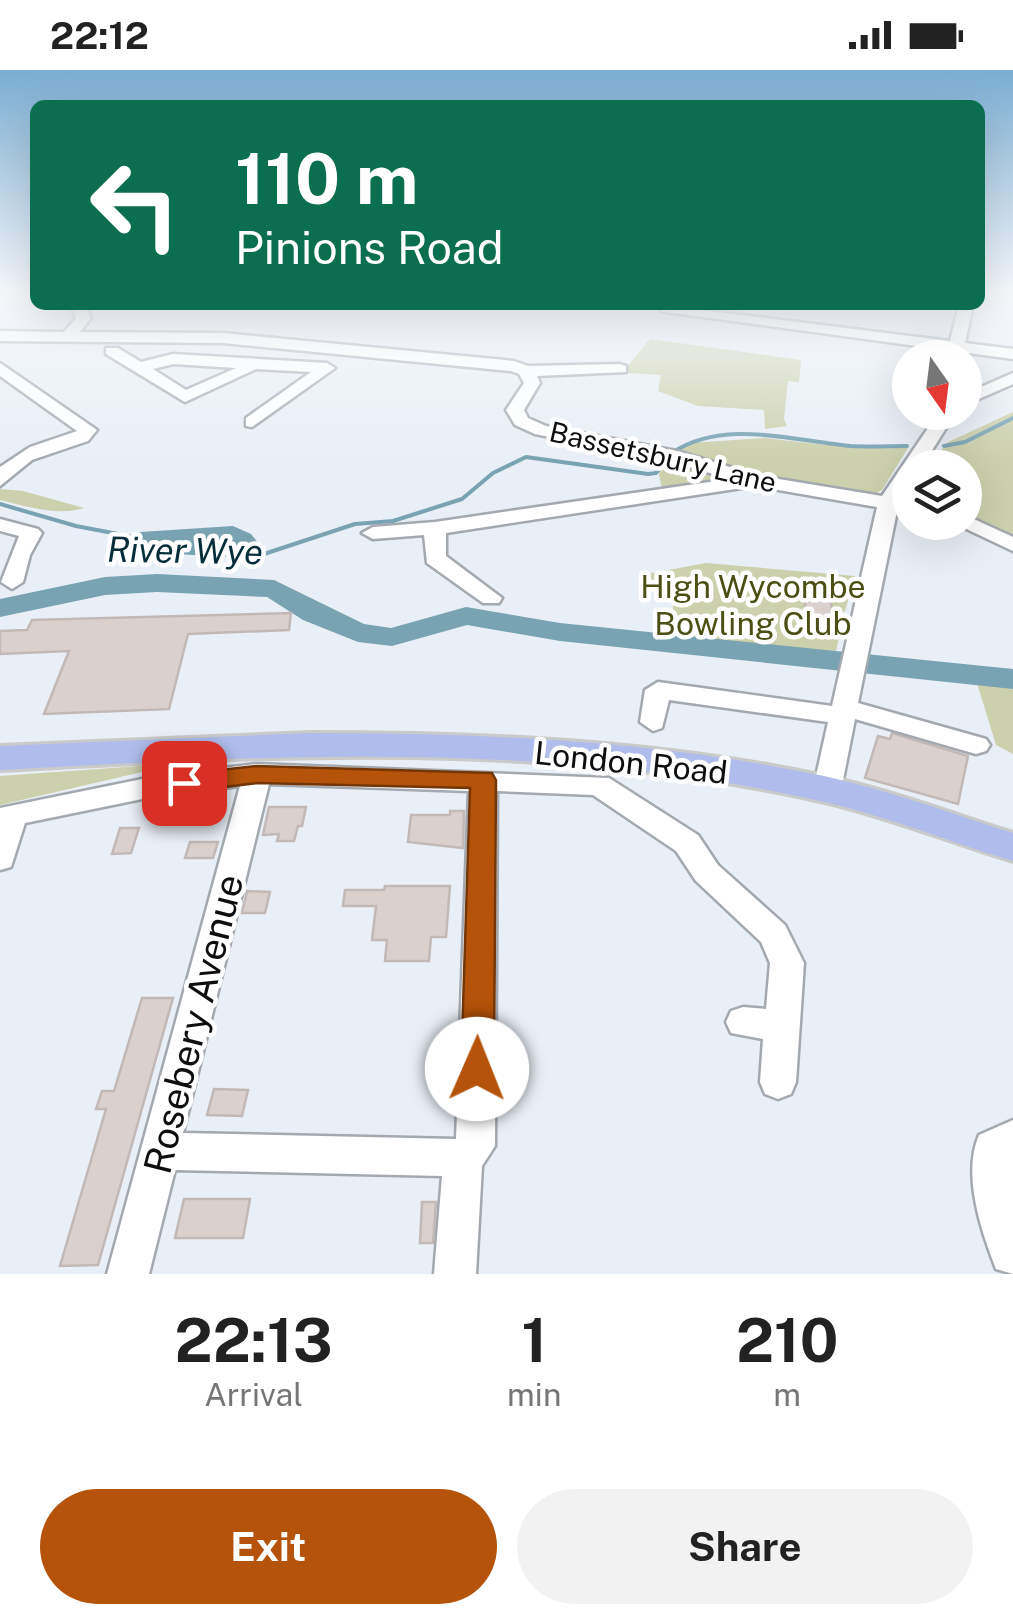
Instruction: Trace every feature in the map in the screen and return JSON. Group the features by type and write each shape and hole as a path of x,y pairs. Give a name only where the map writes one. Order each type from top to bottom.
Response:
{"main road":[{"name":"London Road","path":"0,758 400,744 603,771 725,770 827,790 1013,847"}],"street":[{"path":"112,351 186,397 251,365 271,348"},
{"path":"347,348 467,359 526,371 620,369"},
{"path":"982,350 1013,354"},
{"path":"140,368 173,360 328,368 252,422"},
{"path":"0,368 88,430 82,437 30,453 3,469"},
{"name":"Bassetsbury Lane","path":"526,371 532,382 515,410 520,421 542,430 676,456 758,481 892,504"},
{"path":"982,392 1013,378"},
{"path":"372,532 435,528 758,481"},
{"path":"0,525 31,533 18,554 12,582"},
{"path":"435,528 435,558 492,598"},
{"path":"827,790 854,667 892,530"},
{"path":"982,530 1013,545"},
{"path":"652,722 658,690 844,712 976,745"},
{"path":"0,859 6,817 157,786 257,774 483,780 603,771 687,843 706,873 774,934 787,964 778,1082"},
{"name":"Rosebery Avenue","path":"128,1274 257,774"},
{"path":"455,1274 463,1158 476,1146 483,780"},
{"path":"743,1022 782,1026"},
{"path":"1011,1254 992,1180 992,1148 1013,1138"},
{"path":"162,1151 463,1158"}],"green space":[{"path":"642,348 716,348 801,360 799,382 788,381 784,419 787,426 765,429 764,410 698,406 658,391 661,375 628,373 626,368"},
{"path":"1013,412 1013,538 982,523 982,450 942,450 946,443 982,430 982,426"},
{"path":"764,438 854,448 908,448 892,450 892,474 882,490 872,495 763,478 680,451 689,443"},
{"path":"663,456 730,479 663,493 659,475"},
{"path":"0,489 23,491 84,508 53,511 21,505 0,500"},
{"name":"High Wycombe Bowling Club","path":"706,563 855,576 845,611 837,616 842,624 836,651 673,639 673,600 647,574"},
{"path":"977,683 1013,686 1013,754 996,745"},
{"path":"168,766 0,805 0,776"}],"water":[{"path":"233,526 251,534 267,554 243,558 160,553 129,537 140,532"}],"building":[{"path":"805,593 831,596 832,622 805,619"},
{"path":"291,613 289,630 188,634 169,709 44,714 69,651 0,654 0,631 27,630 32,620"},
{"path":"892,733 968,756 958,804 865,778 878,736 890,739"},
{"path":"269,807 306,807 294,841 277,841 279,834 263,835"},
{"path":"450,811 464,811 463,848 408,842 411,815 450,815"},
{"path":"120,828 139,828 131,853 112,854"},
{"path":"190,842 218,842 213,858 185,858"},
{"path":"385,886 450,886 446,937 431,937 429,961 385,961 387,940 372,940 376,906 343,906 345,890 384,890"},
{"path":"247,891 270,892 265,913 242,913"},
{"path":"142,998 173,998 98,1265 60,1266 106,1109 96,1109 102,1091 114,1091"},
{"path":"214,1089 248,1090 242,1116 207,1115"},
{"path":"184,1199 250,1199 243,1238 175,1238"},
{"path":"422,1202 436,1202 433,1243 420,1243"}],"waterway":[{"path":"944,446 965,442 1013,418"},
{"path":"672,453 692,442 736,434 851,446 907,446"},
{"path":"264,554 355,524 393,521 462,499 493,473 526,457 648,474 656,473 664,464"},
{"path":"0,504 76,526 134,537"},
{"name":"River Wye","path":"0,608 105,586 157,583 274,589 314,614 358,633 392,637 466,616 560,632 1013,679"}],"route":[{"path":"184,783 257,774 483,780 477,1069"}]}
